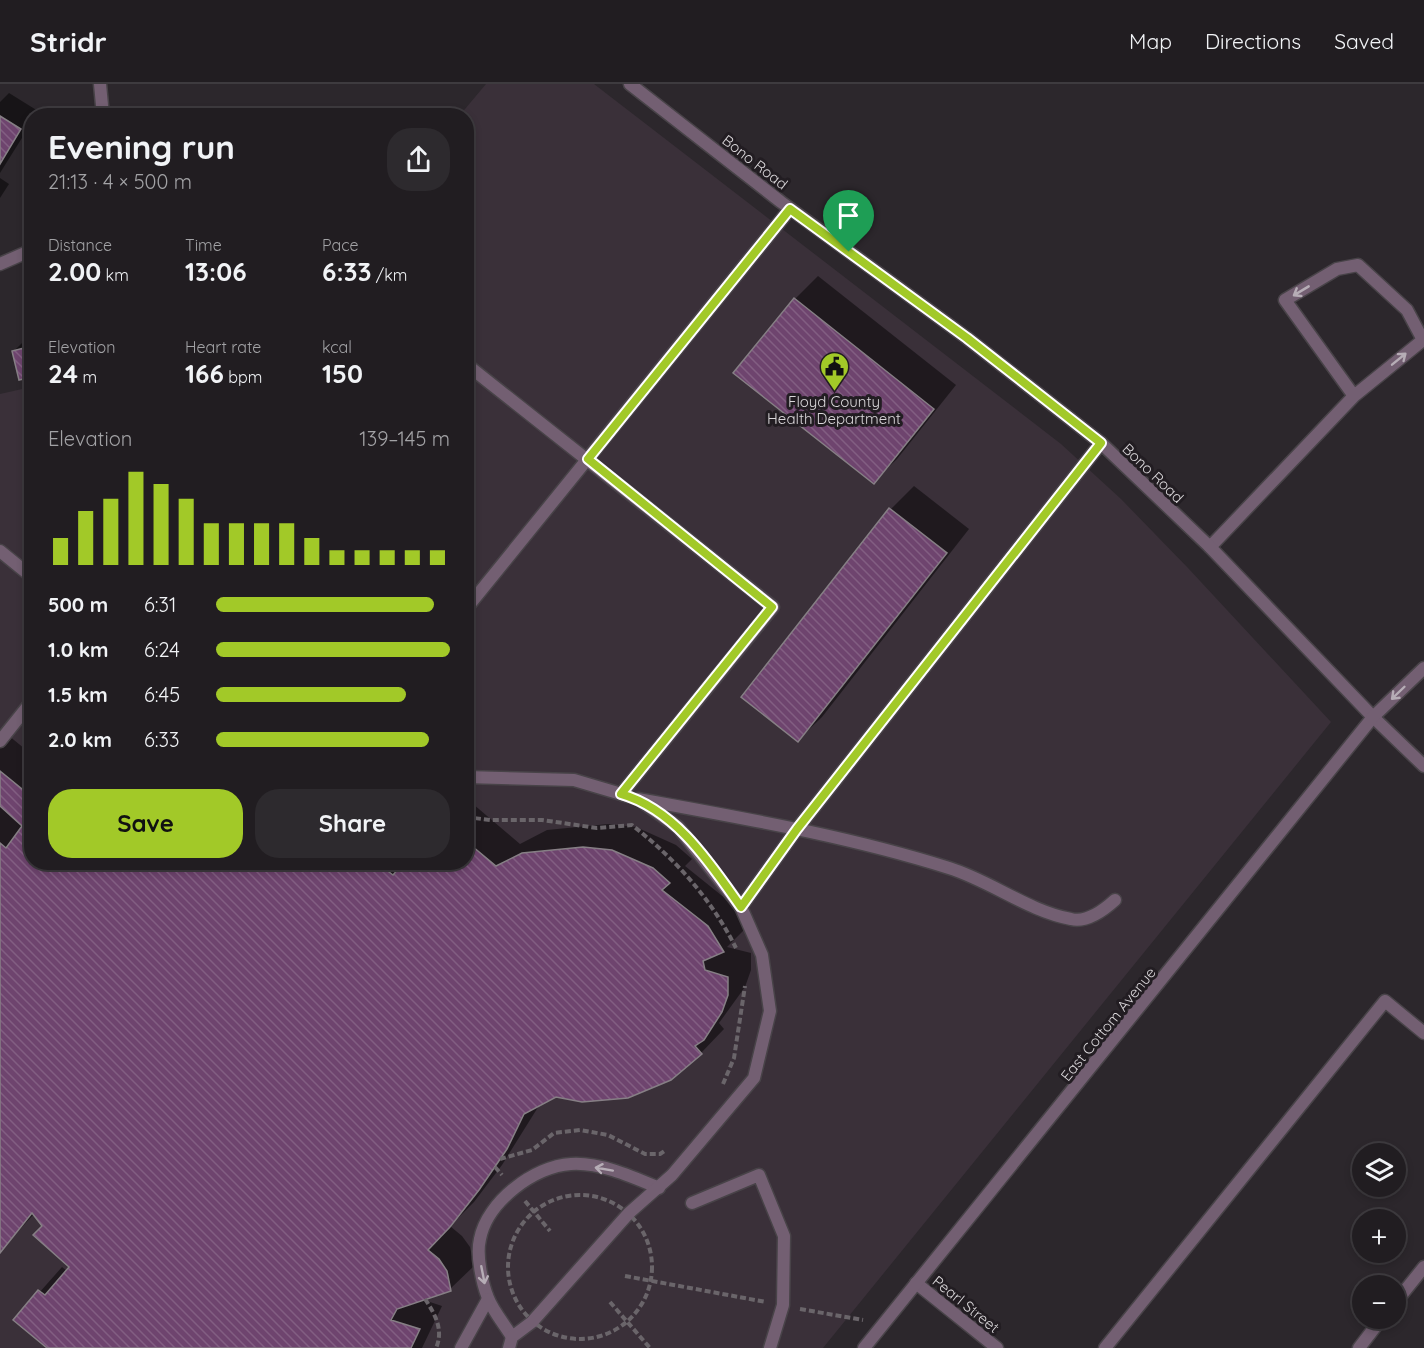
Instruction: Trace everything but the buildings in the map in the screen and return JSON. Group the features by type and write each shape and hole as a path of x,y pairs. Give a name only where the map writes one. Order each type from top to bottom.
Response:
{"street":[{"path":"100,84 103,108"},
{"name":"Bono Road","path":"630,84 790,209 967,338 1101,443 1210,548 1373,717 1424,766"},
{"path":"474,599 790,209"},
{"path":"0,264 24,254"},
{"path":"1210,548 1354,396 1423,340 1407,310 1358,265 1337,269 1285,300 1354,396"},
{"path":"474,370 772,607 621,794"},
{"path":"741,907 797,829 1101,443"},
{"path":"0,551 24,570"},
{"name":"East Cottom Avenue","path":"864,1348 1373,717 1424,668"},
{"path":"0,741 24,711"},
{"path":"474,777 574,780 638,799 797,829 950,868 1036,907 1073,920 1099,914 1115,900"},
{"path":"638,799 678,827 741,907 762,955 770,1011 754,1078 659,1188 629,1213 511,1343 488,1299 481,1270 479,1239 491,1213 514,1189 543,1170 572,1164 622,1172 659,1188"},
{"path":"1106,1348 1385,1001 1424,1033"},
{"path":"692,1203 759,1176 784,1236 783,1305 770,1348"},
{"path":"1406,1289 1424,1267"},
{"name":"Pearl Street","path":"916,1283 997,1348"},
{"path":"461,1348 488,1299"},
{"path":"1359,1348 1374,1329"}],"path":[{"path":"474,819 542,820 597,828 632,825 668,854 702,892 738,952"},
{"path":"719,1093 734,1058 746,990 745,980"},
{"path":"500,1159 532,1150 554,1133 580,1130 608,1135 645,1154 660,1154 669,1148"},
{"path":"625,1276 862,1320"},
{"path":"425,1299 437,1316 439,1341 436,1348"},
{"path":"610,1302 650,1348"}],"shaded area":[{"path":"486,84 594,84 1061,444 1121,499 1331,722 823,1348 0,1348 0,394 24,389 24,870 474,870 474,108 466,108"}],"place":[{"name":"Floyd County Health Department","path":"834,392"}],"route":[{"path":"790,209 849,252 967,338 1101,443 797,829 741,907 678,827 638,799 621,794 772,607 588,459 790,209"}]}
